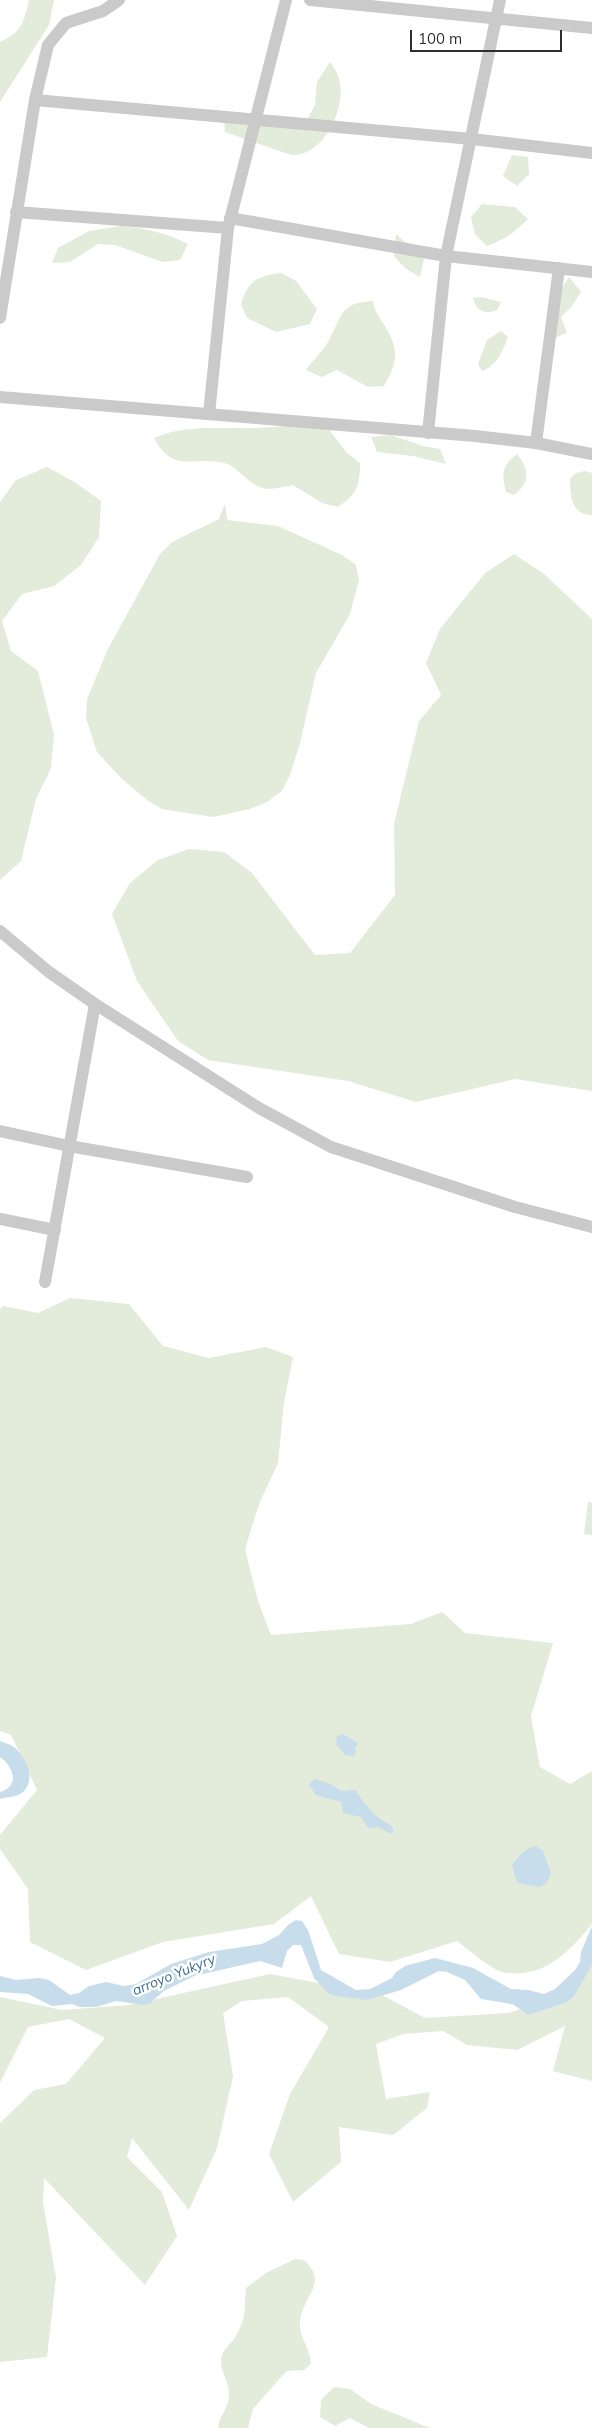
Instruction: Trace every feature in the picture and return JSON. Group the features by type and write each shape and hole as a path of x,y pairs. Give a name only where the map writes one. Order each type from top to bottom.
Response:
{"street":[{"path":"0,318 35,100 48,45 66,23 103,11 119,0"},
{"path":"209,414 229,223 286,0"},
{"path":"310,0 592,28"},
{"path":"428,433 446,256 500,0"},
{"path":"35,100 472,139 592,153"},
{"path":"16,212 229,223 446,256 592,272"},
{"path":"536,443 559,268"},
{"path":"0,396 536,443 592,454"},
{"path":"0,931 49,972 95,1004 259,1108 331,1147 515,1207 592,1227"},
{"path":"45,1282 95,1004"},
{"path":"0,1131 70,1146 247,1177"},
{"path":"0,1219 54,1230"}],"green space":[{"path":"29,0 54,0 49,25 0,102 0,42 13,34 21,26"},
{"path":"330,62 339,80 341,94 339,106 329,130 313,149 302,154 291,155 225,132 224,119 235,112 306,122 315,105 317,82"},
{"path":"512,155 528,157 529,174 517,186 503,176"},
{"path":"482,204 515,207 528,219 509,235 487,246 475,234 471,217"},
{"path":"122,226 156,232 188,244 180,260 163,262 115,245 98,244 70,262 52,263 58,248 89,231"},
{"path":"396,234 424,259 420,277 406,269 394,256"},
{"path":"281,273 296,281 317,309 310,324 276,332 247,318 241,304 250,285 255,281 266,276"},
{"path":"569,277 581,292 572,306 561,317 567,333 552,339 559,292"},
{"path":"481,297 501,302 497,310 485,312 479,309 473,298"},
{"path":"373,301 375,310 392,340 395,354 392,369 384,386 368,387 337,370 322,377 306,370 326,346 343,312 353,305"},
{"path":"501,331 508,337 501,353 496,362 482,371 478,364 487,340"},
{"path":"325,424 346,452 360,463 356,489 338,507 322,503 293,485 269,489 259,487 228,464 205,461 186,462 169,457 154,438 191,429 261,428"},
{"path":"391,435 423,446 440,449 446,464 413,456 377,452 371,437"},
{"path":"517,454 526,470 526,480 520,490 514,495 506,492 504,471 508,463"},
{"path":"47,467 76,483 101,501 99,537 81,565 54,586 22,594 2,621 11,651 38,671 54,735 51,768 36,799 21,861 0,880 0,502 16,480"},
{"path":"585,471 592,473 592,515 580,512 576,508 570,491 570,479 576,473"},
{"path":"225,504 227,520 278,526 342,555 356,565 359,580 350,614 316,673 300,743 290,775 282,791 267,802 250,809 213,817 162,809 147,800 121,778 97,752 86,718 87,699 108,649 160,554 172,542 219,519"},
{"path":"514,554 544,574 592,619 592,1091 515,1079 416,1102 348,1081 208,1060 178,1041 137,981 112,914 130,883 158,860 189,849 224,852 252,873 315,955 350,953 395,895 394,824 419,721 441,695 426,663 440,629 485,573"},
{"path":"70,1298 129,1304 163,1346 209,1358 266,1347 293,1357 284,1402 278,1463 259,1504 245,1549 258,1601 271,1635 411,1624 442,1612 465,1633 553,1643 531,1716 540,1767 570,1784 592,1771 592,1924 564,1954 542,1968 530,1972 517,1973 498,1971 457,1941 390,1962 339,1954 311,1896 274,1924 163,1942 86,1970 30,1942 28,1889 0,1849 0,1835 37,1790 11,1735 0,1731 0,1309 3,1306 38,1313"},
{"path":"588,1502 592,1503 592,1535 584,1534"},
{"path":"592,1963 592,2081 553,2071 565,2026 517,2050 467,2045 443,2031 403,2034 376,2044 386,2099 430,2092 427,2108 393,2135 339,2127 341,2162 293,2202 269,2154 290,2094 329,2027 288,1997 242,2001 223,2013 233,2076 217,2148 189,2210 132,2138 127,2157 162,2192 177,2236 145,2285 44,2178 43,2202 56,2278 47,2357 0,2362 0,2123 34,2090 66,2084 105,2038 69,2019 28,2027 0,2083 0,1997 62,2010 129,2005 270,1974 382,1995 425,2018 508,2013 547,2001"},
{"path":"295,2259 304,2260 315,2276 315,2283 302,2313 300,2323 301,2334 309,2353 311,2364 304,2370 287,2371 281,2377 253,2409 248,2428 218,2428 229,2400 228,2385 221,2360 222,2355 236,2336 242,2323 246,2288 266,2273"},
{"path":"334,2387 350,2389 371,2404 430,2428 369,2428 350,2418 335,2426 320,2417 321,2400"}],"water":[{"path":"343,1734 359,1744 355,1747 356,1753 353,1756 345,1755 336,1744 337,1736"},
{"path":"0,1741 12,1746 22,1756 28,1767 29,1779 23,1793 0,1799 0,1792 11,1785 13,1776 8,1765 0,1757"},
{"path":"316,1779 332,1785 341,1791 356,1790 369,1809 390,1825 394,1831 391,1834 378,1827 368,1828 361,1817 343,1813 341,1802 316,1795 309,1785"},
{"path":"536,1846 543,1851 551,1873 547,1883 540,1887 517,1883 512,1865 525,1851"},
{"name":"arroyo Yukyry","path":"296,1920 302,1921 308,1930 321,1970 356,1990 370,1989 392,1978 396,1972 405,1966 435,1958 473,1968 511,1989 528,1990 544,1994 555,1989 575,1970 580,1962 581,1952 592,1926 592,1965 574,1996 567,2002 529,2015 512,2004 481,1999 465,1980 447,1972 439,1971 401,1990 367,2000 336,1996 328,1993 314,1978 301,1945 293,1945 287,1951 282,1968 260,1961 194,1976 164,1991 150,2003 144,2005 116,2001 96,2007 80,2007 72,2004 52,2006 28,1994 0,1992 0,1976 16,1980 39,1978 49,1980 70,1995 79,1993 89,1986 106,1982 124,1986 136,1984 171,1964 209,1952 262,1944 279,1935 288,1925"}]}
